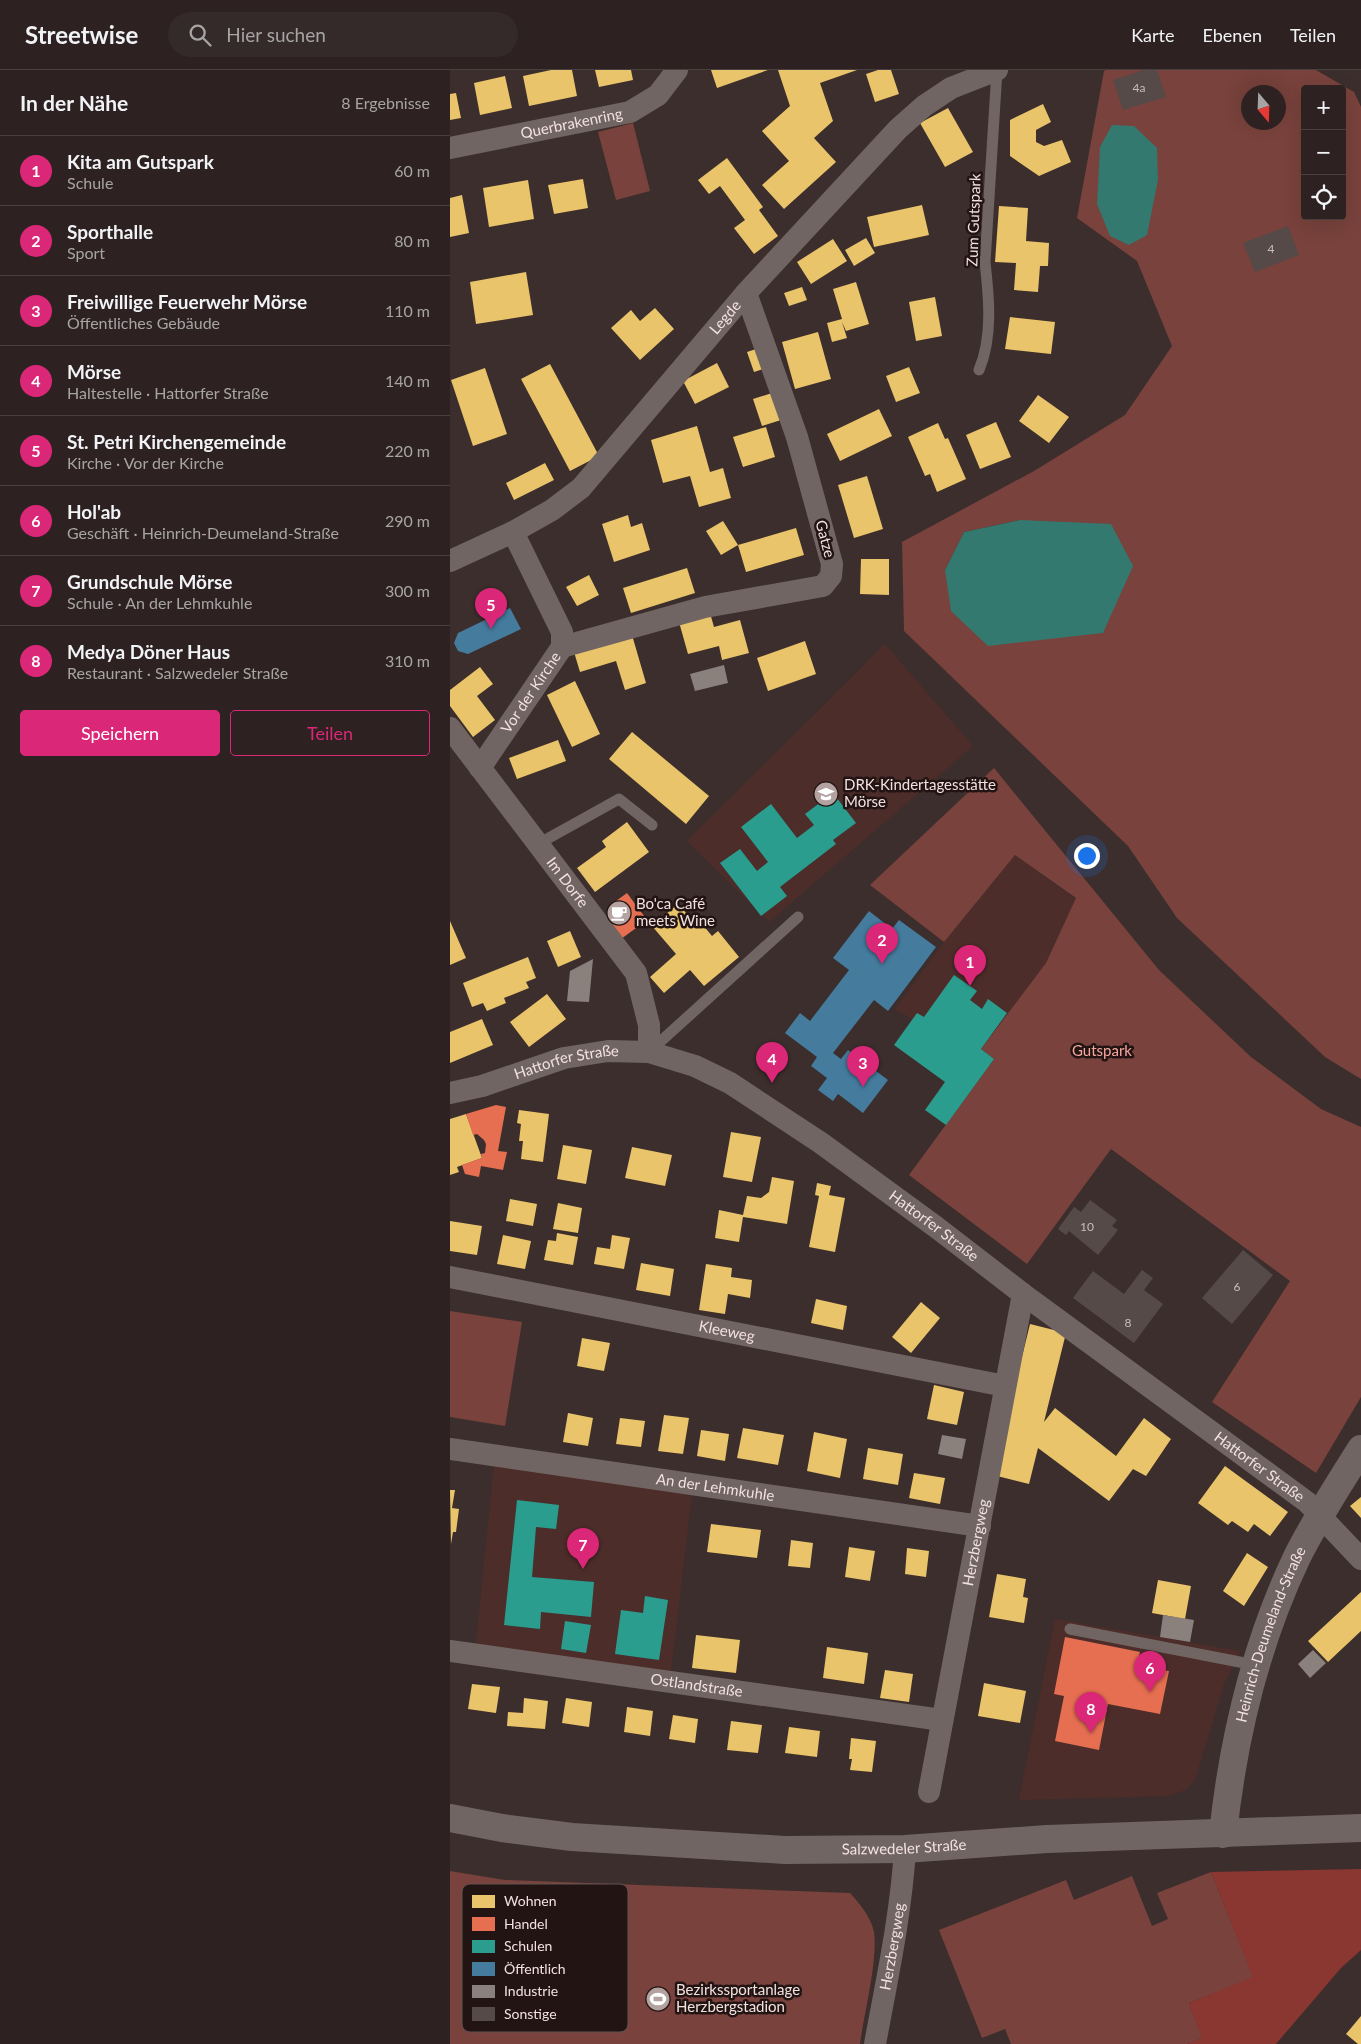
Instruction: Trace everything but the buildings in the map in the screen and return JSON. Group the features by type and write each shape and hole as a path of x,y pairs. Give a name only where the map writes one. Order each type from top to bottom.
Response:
{"street":[{"name":"Querbrakenring","path":"450,148 630,112 658,95 677,70"},
{"name":"Legde","path":"450,561 513,532 552,510 581,488 746,293 898,129 950,79 997,70"},
{"name":"Gatze","path":"562,647 705,607 823,586 831,576 832,564 797,437 746,293"},
{"name":"Vor der Kirche","path":"480,768 562,647 562,632 513,532"},
{"name":"Im Dorfe","path":"450,728 636,973 650,1025 649,1052"},
{"name":"Hattorfer Straße","path":"450,1093 482,1086 564,1058 608,1051 649,1052 695,1066 730,1083 821,1143 1307,1502 1361,1559"},
{"name":"Kleeweg","path":"450,1277 1005,1386"},
{"name":"Herzbergweg","path":"929,1792 1023,1294"},
{"name":"An der Lehmkuhle","path":"450,1449 980,1526"},
{"name":"Heinrich-Deumeland-Straße","path":"1223,1834 1234,1750 1255,1665 1297,1557 1320,1515 1361,1449"},
{"name":"Ostlandstraße","path":"450,1651 942,1720"},
{"name":"Salzwedeler Straße","path":"450,1818 502,1828 601,1839 785,1850 904,1849 1047,1839 1361,1828"},
{"name":"Herzbergweg","path":"876,2044 896,1934 904,1849"}],"lane":[{"name":"Zum Gutspark","path":"979,370 986,354 989,293 985,262 997,70"},
{"path":"538,844 619,799 652,825"},
{"path":"649,1052 798,918"},
{"path":"1070,1629 1255,1665"}],"shaded area":[{"name":"DRK-Kindertagesstätte Mörse","path":"885,644 973,746 769,922 687,841"},
{"path":"1015,855 1076,899 1046,963 981,1049 994,1059 946,1125 925,1110 945,1081 894,1045 912,1019 895,1009 944,942"},
{"path":"494,1466 692,1494 671,1671 476,1644"},
{"path":"1055,1619 1240,1651 1224,1684 1195,1780 1185,1790 1169,1796 1019,1800"},
{"path":"1361,1869 1361,1950 1341,1968 1276,2044 1187,2044 1202,2038 1189,2003 1253,1977 1211,1872"}],"green space":[{"path":"1106,70 1316,70 1342,85 1301,85 1301,220 1346,220 1346,87 1354,92 1361,107 1361,1079 1325,1057 1177,918 1128,846 904,631 902,542 1034,471 1125,415 1172,346 1137,261 1077,218 1104,71","holes":["1020,520 945,570 964,532"]},
{"path":"633,123 650,191 616,200 598,132"},
{"name":"Gutspark","path":"994,768 1159,970 1251,1057 1321,1109 1361,1127 1361,1397 1316,1473 1212,1402 1290,1281 1111,1149 1027,1264 909,1175 994,1059 981,1049 1046,963 1076,898 1015,855 944,942 870,885"},
{"path":"450,1311 522,1322 505,1426 450,1417"},
{"name":"Bezirkssportanlage Herzbergstadion","path":"450,1871 505,1880 611,1884 462,1884 462,2032 628,2032 628,1885 850,1893 868,1916 873,1926 874,1957 860,2044 450,2044"},
{"path":"1211,1872 1254,1978 1189,2003 1203,2038 1187,2044 1011,2044 1005,2029 982,2038 939,1930 1066,1880 1074,1900 1132,1876 1152,1926 1168,1919 1157,1893"}],"water":[{"path":"1112,125 1134,126 1157,148 1158,180 1147,235 1129,245 1110,236 1097,204 1100,147"},
{"path":"1020,520 1111,524 1133,566 1103,633 988,646 951,611 945,570 964,532"}],"place":[{"name":"St. Petri Kirchengemeinde","path":"491,629"},
{"name":"DRK-Kindertagesstätte Mörse","path":"826,794"},
{"name":"Bo'ca Café meets Wine","path":"619,913"},
{"name":"Sporthalle","path":"882,964"},
{"name":"Kita am Gutspark","path":"970,986"},
{"name":"Mörse","path":"772,1083"},
{"name":"Freiwillige Feuerwehr Mörse","path":"863,1087"},
{"name":"Grundschule Mörse","path":"583,1569"},
{"name":"Hol'ab","path":"1150,1692"},
{"name":"Medya Döner Haus","path":"1091,1733"},
{"name":"Bezirkssportanlage Herzbergstadion","path":"658,1999"}]}
